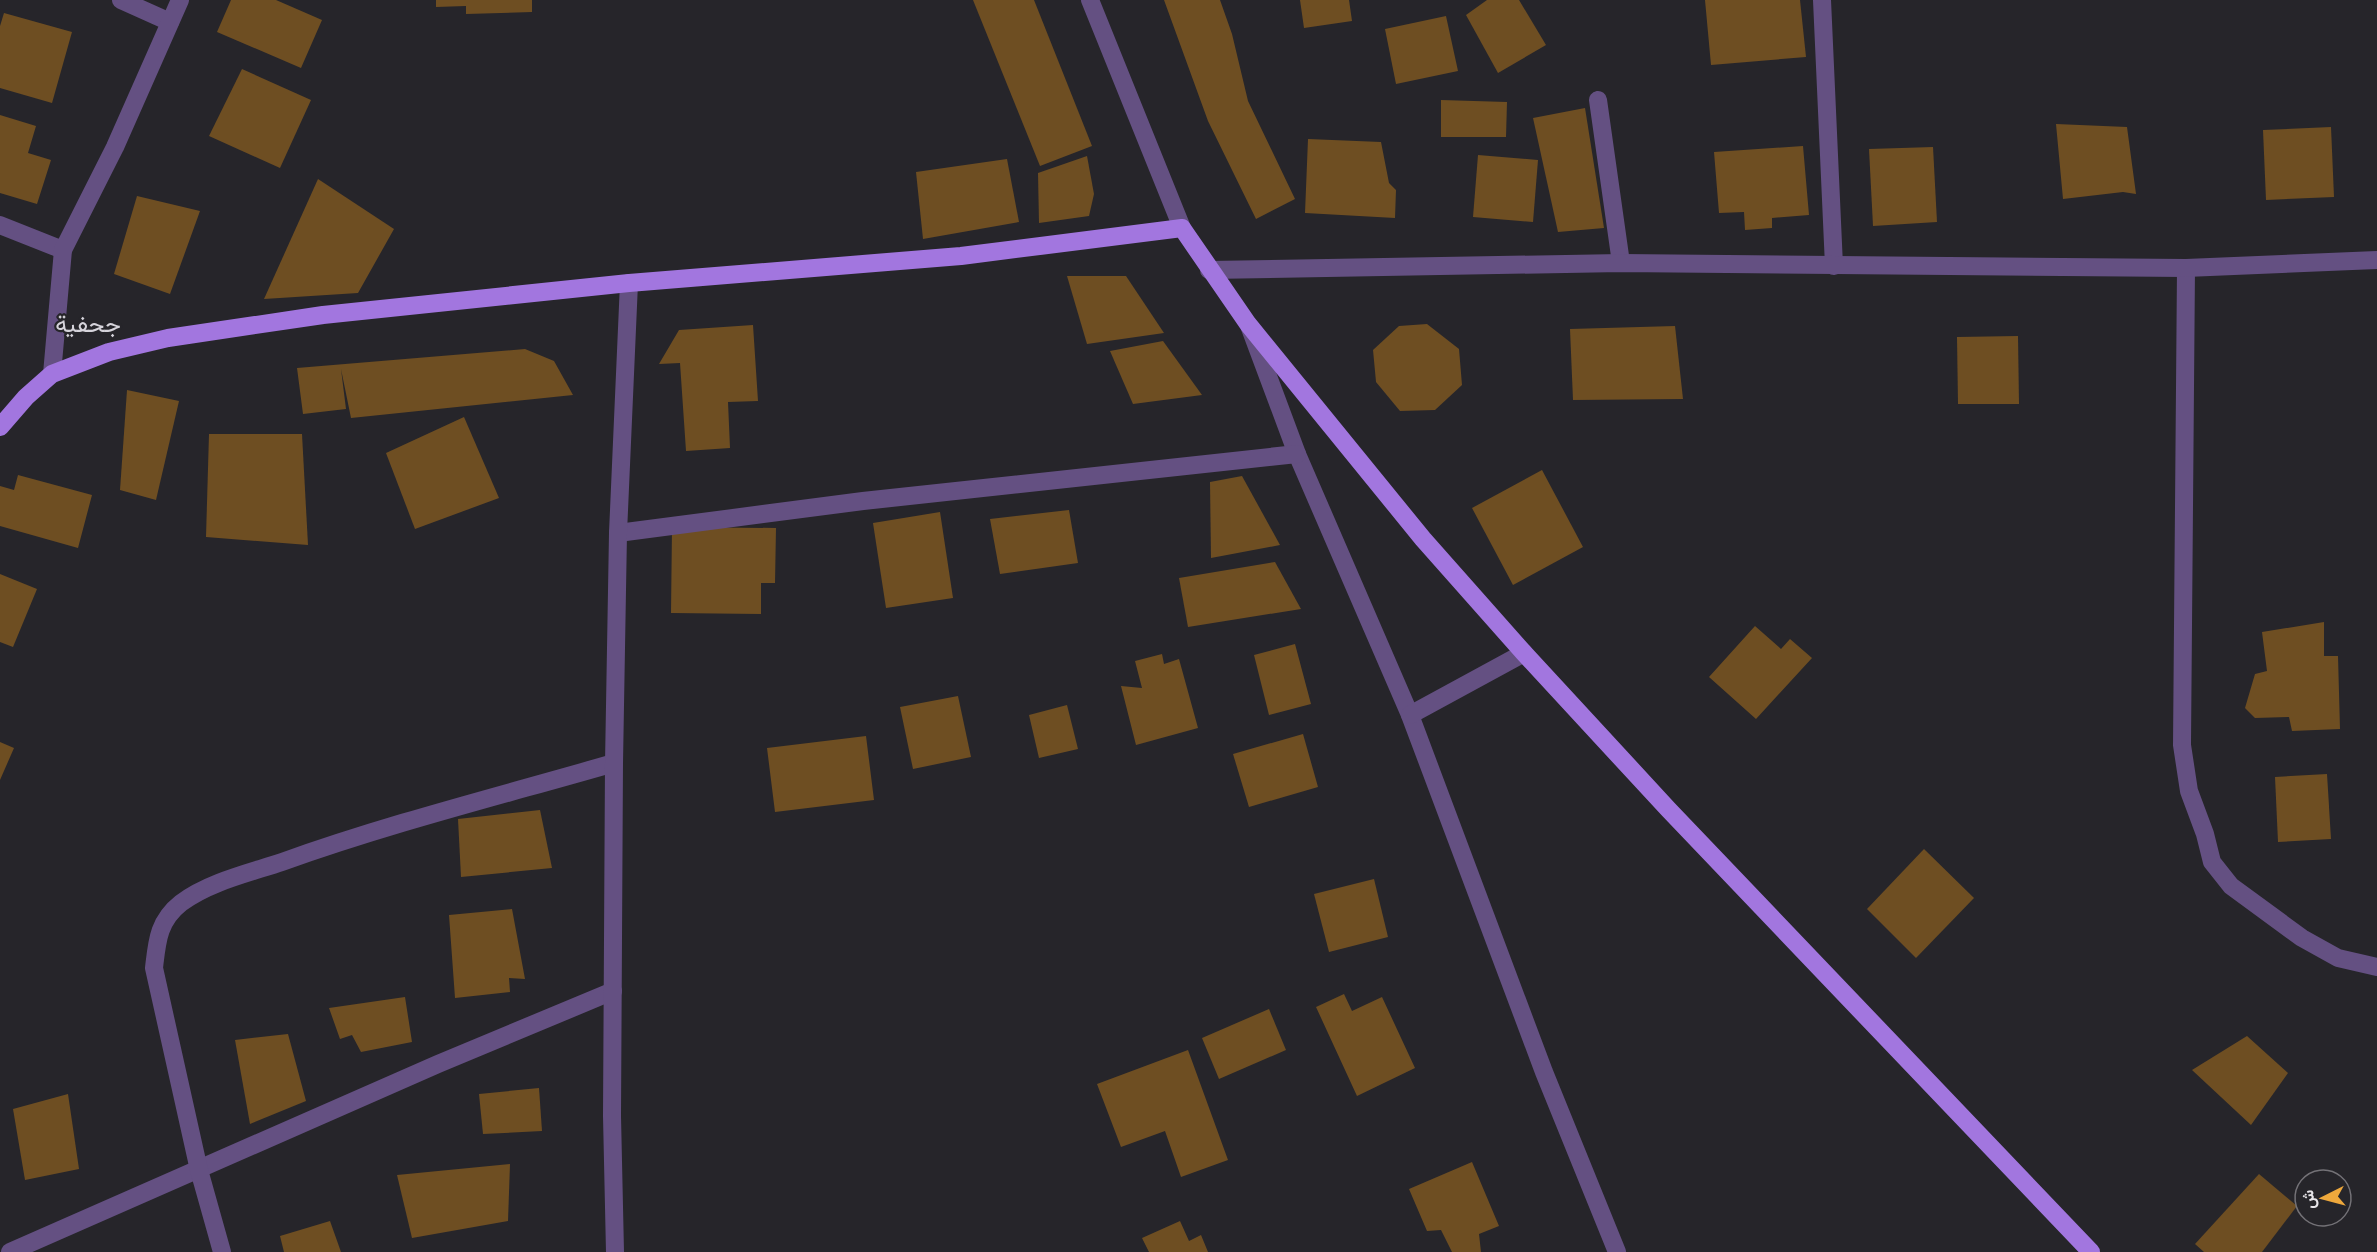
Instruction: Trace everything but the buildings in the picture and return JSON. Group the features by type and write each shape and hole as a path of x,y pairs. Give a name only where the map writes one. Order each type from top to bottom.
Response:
{"main road":[{"path":"0,427 26,397 52,374 109,352 168,338 323,315 629,283 961,256 1182,228 1248,324 1423,539 1524,653 1676,817 2091,1252"}],"street":[{"path":"120,0 170,22"},
{"path":"52,374 63,250 115,147 180,0"},
{"path":"1090,0 1182,228"},
{"path":"1822,0 1834,266"},
{"path":"1598,100 1621,263"},
{"path":"0,225 63,250"},
{"path":"1209,270 1621,263 2186,267 2377,260"},
{"path":"2186,267 2182,745 2189,790 2205,834 2212,862 2231,886 2302,938 2338,958 2377,967"},
{"path":"615,1252 614,763 618,533 629,283"},
{"path":"1248,324 1297,454 1410,715 1544,1072 1617,1252"},
{"path":"618,533 863,501 1297,454"},
{"path":"1410,715 1524,653"},
{"path":"222,1252 199,1170 154,968 158,936 169,915 182,903 211,886 353,836 614,763"},
{"path":"10,1252 438,1064 613,991"}],"district":[{"name":"جحفية","path":"88,324"}]}
